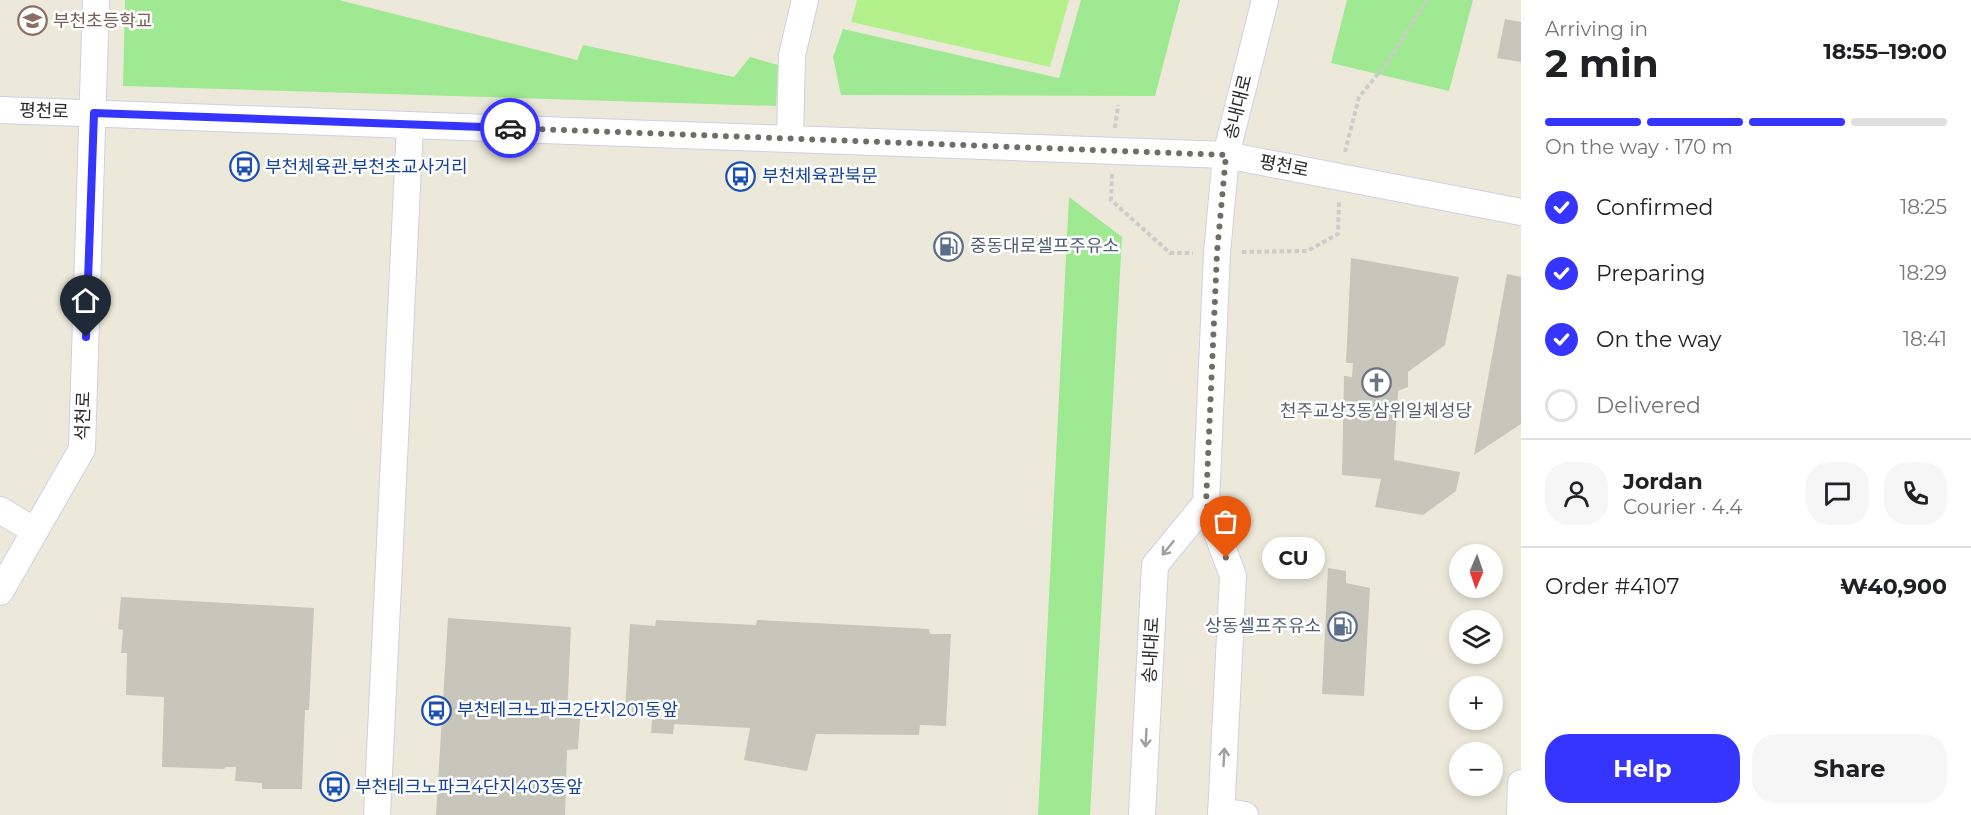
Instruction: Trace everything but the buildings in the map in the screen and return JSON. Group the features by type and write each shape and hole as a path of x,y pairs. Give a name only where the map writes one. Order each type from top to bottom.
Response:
{"street":[{"name":"석천로","path":"0,592 82,449 96,0"},
{"path":"790,139 792,55 805,0"},
{"name":"송내대로","path":"1229,814 1233,576 1206,503 1217,253 1226,155 1265,0"},
{"name":"평천로","path":"0,110 1226,155 1521,212"},
{"path":"377,815 410,125"},
{"name":"송내대로","path":"1142,815 1155,565 1206,503"},
{"path":"0,510 35,531"},
{"path":"1520,815 1521,783"}],"green space":[{"path":"125,0 339,0 577,60 583,45 734,77 750,57 778,65 776,106 123,86"},
{"path":"857,0 1069,0 1050,67 851,22"},
{"path":"1081,0 1180,0 1155,96 841,95 833,57 843,29 1059,78"},
{"path":"1347,0 1473,0 1449,91 1331,63"},
{"path":"1069,197 1122,237 1090,815 1038,815"}],"way so far":[{"path":"510,128 1226,155 1217,253 1206,503 1226,558"}],"place":[{"name":"부천초등학교","path":"32,21"},
{"name":"부천체육관.부천초교사거리","path":"244,167"},
{"name":"부천체육관북문","path":"741,176"},
{"name":"중동대로셀프주유소","path":"949,246"},
{"name":"천주교상3동삼위일체성당","path":"1376,382"},
{"name":"CU","path":"1226,558"},
{"name":"상동셀프주유소","path":"1342,626"},
{"name":"부천테크노파크2단지201동앞","path":"436,710"},
{"name":"부천테크노파크4단지403동앞","path":"334,787"}],"route":[{"path":"86,337 94,113 510,128"}]}
